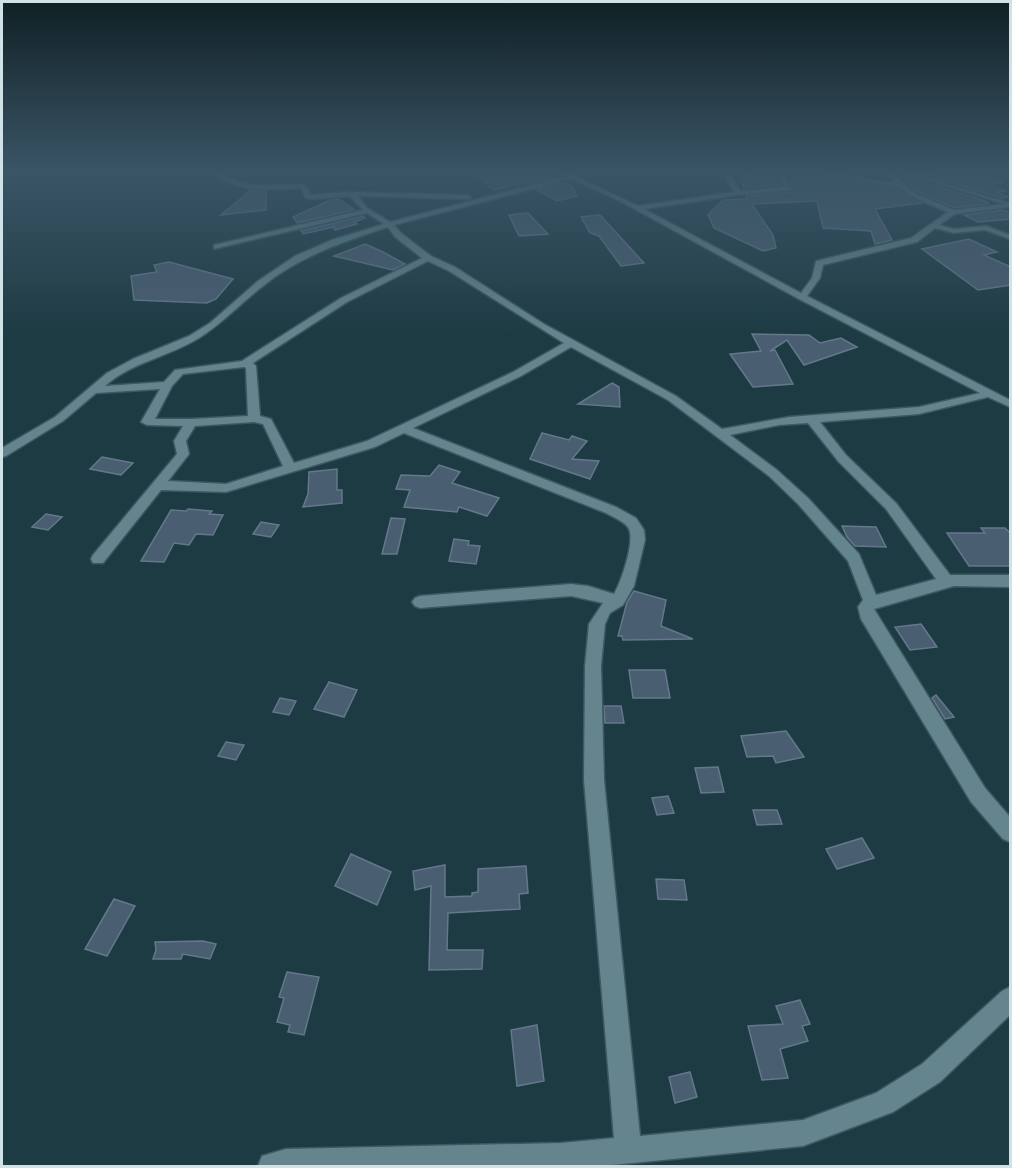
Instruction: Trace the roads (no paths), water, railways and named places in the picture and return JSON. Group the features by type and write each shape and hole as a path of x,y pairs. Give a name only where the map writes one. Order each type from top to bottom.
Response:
{"street":[{"path":"217,247 299,228"},
{"path":"2,453 59,419 111,375 137,361 192,338 213,325 261,283 298,258 335,242 382,228"},
{"path":"392,228 398,235 428,258 452,268 507,305 672,398 773,473 827,526 854,558 871,602"},
{"path":"673,228 802,297 1011,404"},
{"path":"802,297 816,278 819,263 904,244 932,228 954,231 978,228"},
{"path":"983,228 1011,237"},
{"path":"244,364 344,300 428,258"},
{"path":"158,485 226,488 371,444 517,374 572,342"},
{"path":"254,419 251,366 244,364 179,372 167,385 147,422 192,423 254,419 267,421 291,470"},
{"path":"92,390 167,385"},
{"path":"721,433 797,420 914,412 962,403 990,393"},
{"path":"812,420 842,458 891,506 946,581"},
{"path":"99,559 183,454 178,448 179,441 192,423"},
{"path":"405,429 611,510 631,521 637,530 638,540 626,586 618,601 605,609 597,624 593,666 594,780 628,1149"},
{"path":"1011,581 946,581 871,602 866,607 867,614 972,785 1011,832"},
{"path":"420,602 571,590 588,592 618,601"},
{"path":"272,1167 286,1163 561,1162 628,1149 803,1133 884,1102 931,1073 1011,999"}]}
